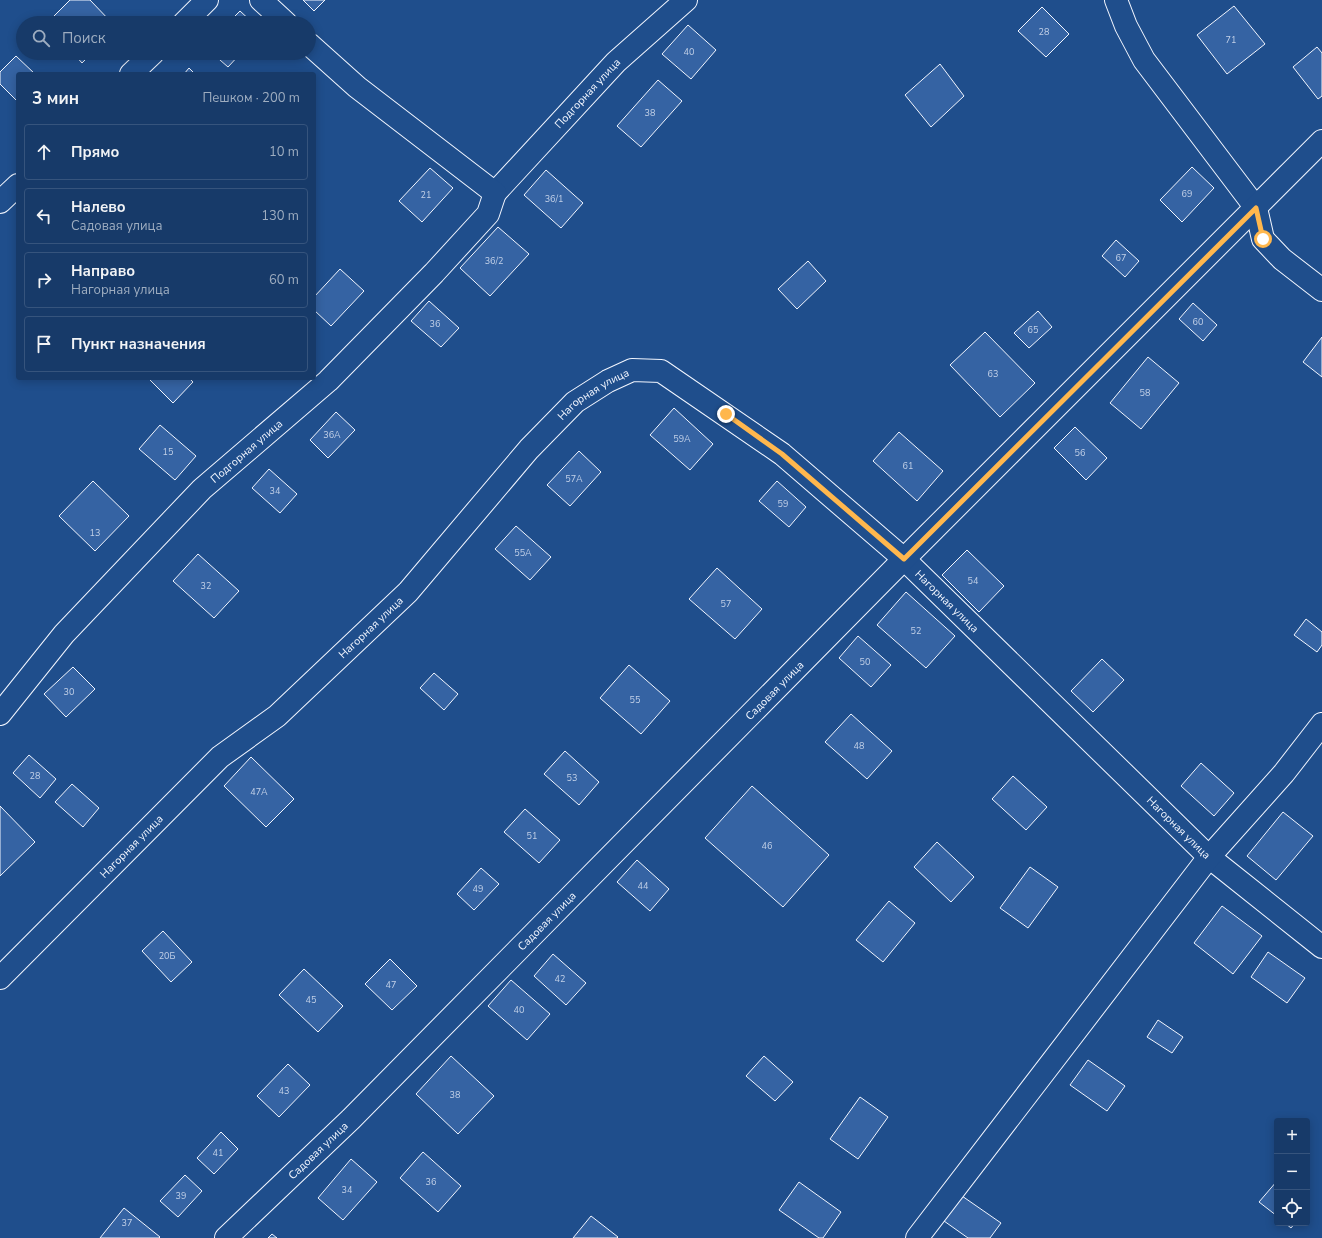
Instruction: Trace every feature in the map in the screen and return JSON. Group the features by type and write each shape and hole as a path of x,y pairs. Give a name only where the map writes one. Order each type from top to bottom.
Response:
{"street":[{"path":"191,16 207,0"},
{"path":"261,0 278,16"},
{"name":"Подгорная улица","path":"0,714 64,634 202,489 328,381 434,273 488,214 495,192 616,62 686,0"},
{"path":"1116,0 1126,26 1144,60 1256,208 1263,239 1282,259 1322,290"},
{"path":"316,50 357,87 495,192"},
{"path":"133,72 146,60"},
{"name":"Садовая улица","path":"226,1238 351,1119 904,559 1322,141"},
{"path":"0,202 16,187"},
{"name":"Нагорная улица","path":"0,978 220,757 276,716 408,592 534,444 575,402 608,381 632,370 661,371 782,454 904,559 1209,857 1322,947"},
{"path":"917,1238 1209,857 1284,773 1322,724"}],"building":[{"path":"70,0 90,0 105,16 54,16"},
{"path":"303,0 325,0 314,11"},
{"path":"1234,6 1265,44 1227,74 1197,35"},
{"path":"1042,7 1069,34 1046,57 1018,31"},
{"path":"240,11 245,16 235,16"},
{"path":"688,25 716,50 691,79 662,54"},
{"path":"1317,47 1322,53 1322,96 1318,99 1293,67"},
{"path":"16,56 16,60 20,60 33,72 16,72 16,100 0,84 0,72"},
{"path":"220,60 234,60 228,67"},
{"path":"940,64 964,96 931,127 905,95"},
{"path":"189,68 193,72 186,72"},
{"path":"658,80 682,101 641,147 617,126"},
{"path":"1192,167 1214,188 1182,222 1160,200"},
{"path":"430,168 453,188 422,222 399,201"},
{"path":"546,170 583,203 561,228 524,195"},
{"path":"498,227 529,254 490,296 460,268"},
{"path":"1116,240 1139,261 1125,277 1102,256"},
{"path":"808,261 826,281 797,309 778,289"},
{"path":"340,269 364,291 331,326 316,312 316,295"},
{"path":"429,301 459,328 441,347 411,321"},
{"path":"1193,303 1217,325 1203,341 1179,319"},
{"path":"1038,311 1052,327 1029,348 1014,333"},
{"path":"985,332 1035,383 1000,417 950,365"},
{"path":"1322,337 1322,377 1303,362"},
{"path":"1148,357 1179,383 1141,429 1110,403"},
{"path":"150,380 191,380 193,382 173,403"},
{"path":"674,408 713,444 690,470 650,435"},
{"path":"336,412 355,430 328,458 310,440"},
{"path":"160,425 196,456 175,480 139,449"},
{"path":"1075,427 1107,458 1086,480 1054,448"},
{"path":"899,432 943,471 917,501 873,461"},
{"path":"579,451 601,472 570,506 547,485"},
{"path":"269,469 297,494 280,513 252,488"},
{"path":"93,481 129,516 95,551 59,516"},
{"path":"777,481 806,507 789,527 759,501"},
{"path":"516,526 551,557 530,580 495,549"},
{"path":"967,550 1004,586 979,612 942,575"},
{"path":"198,554 239,591 214,618 173,581"},
{"path":"717,568 762,609 735,639 689,599"},
{"path":"906,592 955,636 926,668 877,625"},
{"path":"1306,619 1322,632 1322,645 1317,652 1294,635"},
{"path":"858,636 891,665 871,687 839,658"},
{"path":"1102,659 1124,680 1093,712 1071,691"},
{"path":"629,665 670,701 641,734 600,698"},
{"path":"73,667 95,689 66,717 44,694"},
{"path":"434,673 458,694 444,710 420,688"},
{"path":"851,714 892,751 867,779 825,742"},
{"path":"565,751 599,782 579,805 544,774"},
{"path":"29,755 56,779 40,798 13,773"},
{"path":"251,757 294,799 266,827 224,786"},
{"path":"1201,763 1234,793 1214,816 1181,786"},
{"path":"1013,776 1047,807 1026,830 992,799"},
{"path":"72,784 99,808 83,827 55,802"},
{"path":"752,786 829,855 783,907 705,838"},
{"path":"0,806 35,842 0,876"},
{"path":"525,809 560,840 539,863 504,832"},
{"path":"1283,812 1313,836 1276,880 1247,856"},
{"path":"937,842 974,877 951,902 914,867"},
{"path":"637,860 669,889 650,911 617,882"},
{"path":"1030,867 1058,887 1028,928 1000,908"},
{"path":"481,868 499,884 474,910 457,894"},
{"path":"889,901 915,923 883,962 856,940"},
{"path":"1222,906 1262,936 1233,974 1194,943"},
{"path":"163,931 192,962 171,982 142,951"},
{"path":"1268,952 1305,978 1287,1003 1251,977"},
{"path":"553,954 586,983 566,1005 534,976"},
{"path":"390,959 417,986 392,1010 365,984"},
{"path":"304,969 343,1006 318,1032 279,995"},
{"path":"511,980 550,1014 527,1040 488,1006"},
{"path":"1158,1020 1183,1037 1172,1053 1147,1037"},
{"path":"451,1056 494,1096 458,1134 416,1094"},
{"path":"764,1056 793,1082 775,1101 746,1076"},
{"path":"1088,1060 1125,1086 1107,1111 1070,1085"},
{"path":"288,1064 310,1085 279,1117 257,1096"},
{"path":"860,1097 888,1117 858,1159 830,1139"},
{"path":"221,1132 238,1149 214,1174 197,1158"},
{"path":"423,1152 461,1186 438,1212 400,1178"},
{"path":"351,1159 377,1182 343,1220 318,1198"},
{"path":"185,1175 202,1191 178,1217 160,1201"},
{"path":"799,1182 841,1212 823,1238 819,1238 779,1210"},
{"path":"1274,1184 1274,1214 1259,1202"},
{"path":"962,1196 1001,1223 990,1238 968,1238 944,1221"},
{"path":"124,1208 160,1237 100,1238"},
{"path":"591,1216 618,1237 573,1238"},
{"path":"272,1234 277,1238 268,1238"}],"route":[{"path":"726,414 782,454 904,559 1256,208 1263,239"}]}
